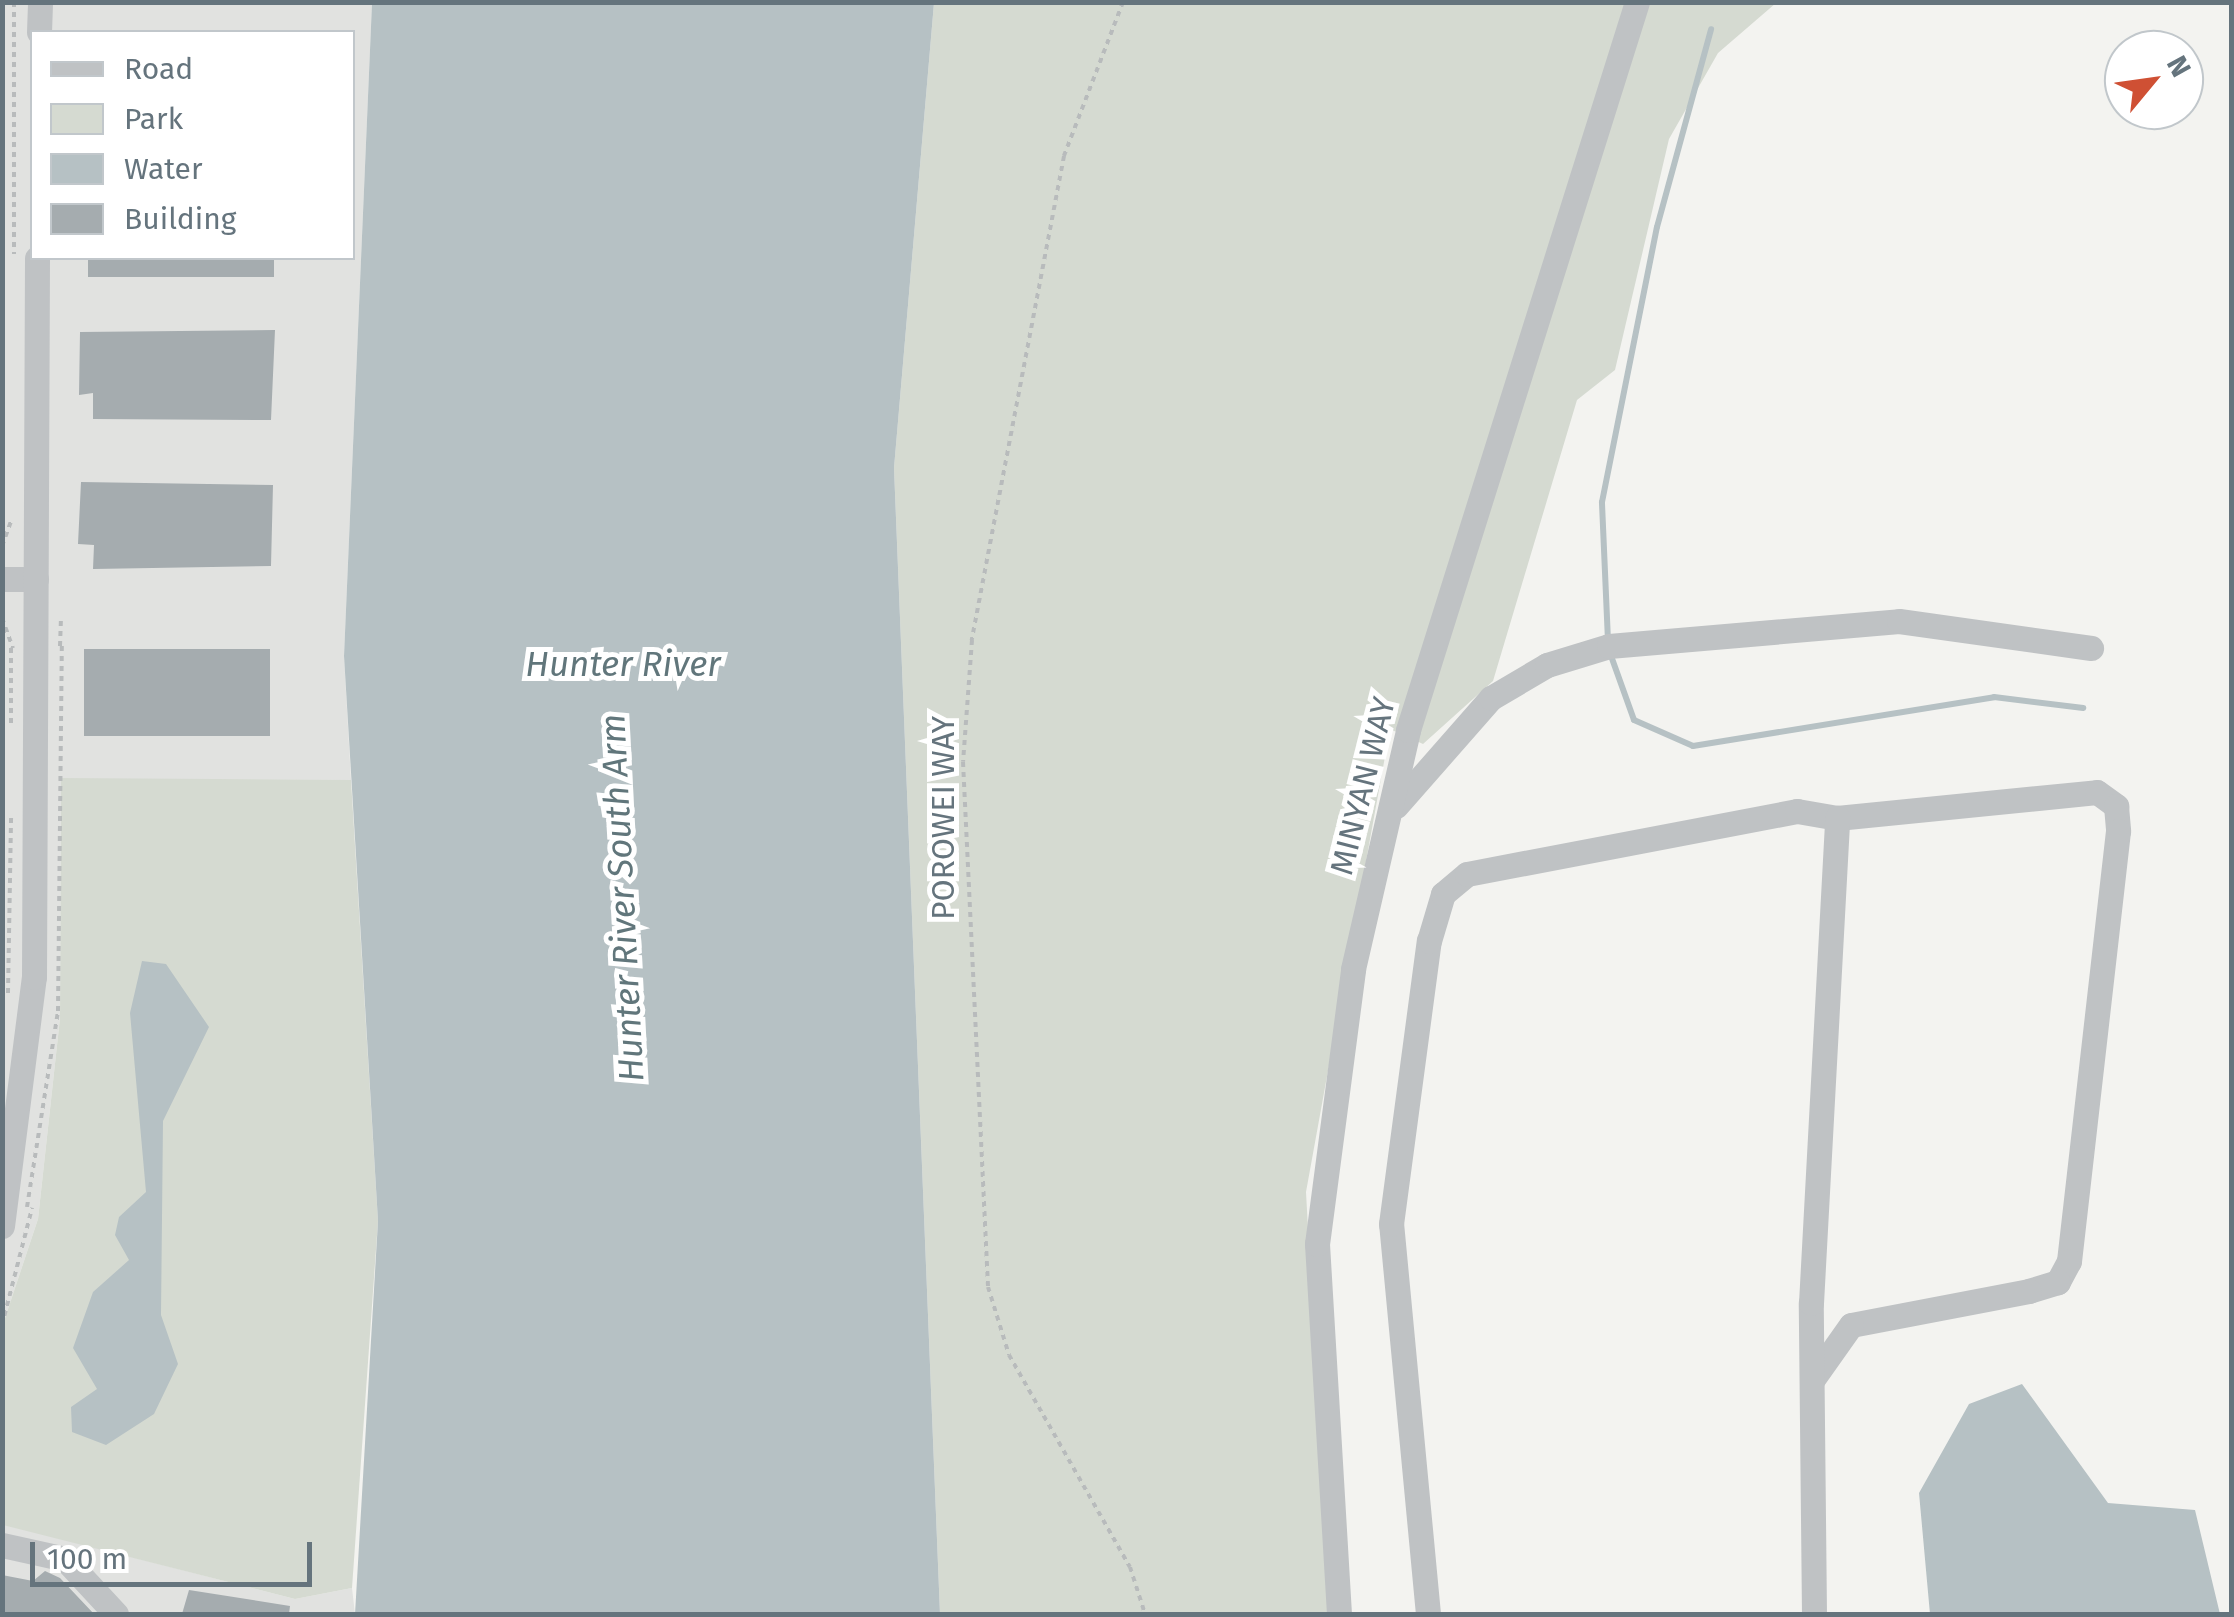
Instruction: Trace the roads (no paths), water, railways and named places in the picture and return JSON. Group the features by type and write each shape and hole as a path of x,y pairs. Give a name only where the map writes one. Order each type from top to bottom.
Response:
{"street":[{"path":"39,30 40,2"},
{"name":"MINYAN WAY","path":"1340,1614 1317,1244 1382,829 1637,2"},
{"path":"2,1226 34,977 37,260"},
{"path":"2,579 36,579"},
{"path":"1382,829 1416,773 1491,698 1546,665 1609,646 1899,621 2091,648"},
{"path":"1428,1614 1391,1224 1429,940 1444,894 1467,874 1797,811 1837,818 2096,792 2116,806 2118,832 2069,1261 2058,1282 1851,1324 1812,1380"},
{"path":"1814,1614 1812,1380 1837,818"},
{"path":"2,1544 65,1559 116,1614"}],"water":[{"name":"Hunter River","path":"372,3 934,3 894,468 940,1614 355,1614 378,1221 344,656"},
{"path":"142,961 166,964 209,1027 163,1121 161,1315 178,1364 154,1414 106,1445 72,1432 71,1407 97,1389 73,1348 93,1292 129,1260 115,1235 119,1217 146,1192 130,1013"},
{"path":"2022,1384 2108,1503 2195,1510 2220,1614 1930,1614 1919,1493 1969,1404"}],"waterway":[{"path":"1608,641 1602,502 1657,227 1711,29"},
{"path":"1610,653 1634,720 1693,746 1994,697 2083,708"}],"water label":[{"name":"Hunter River South Arm","path":"622,898"}]}
